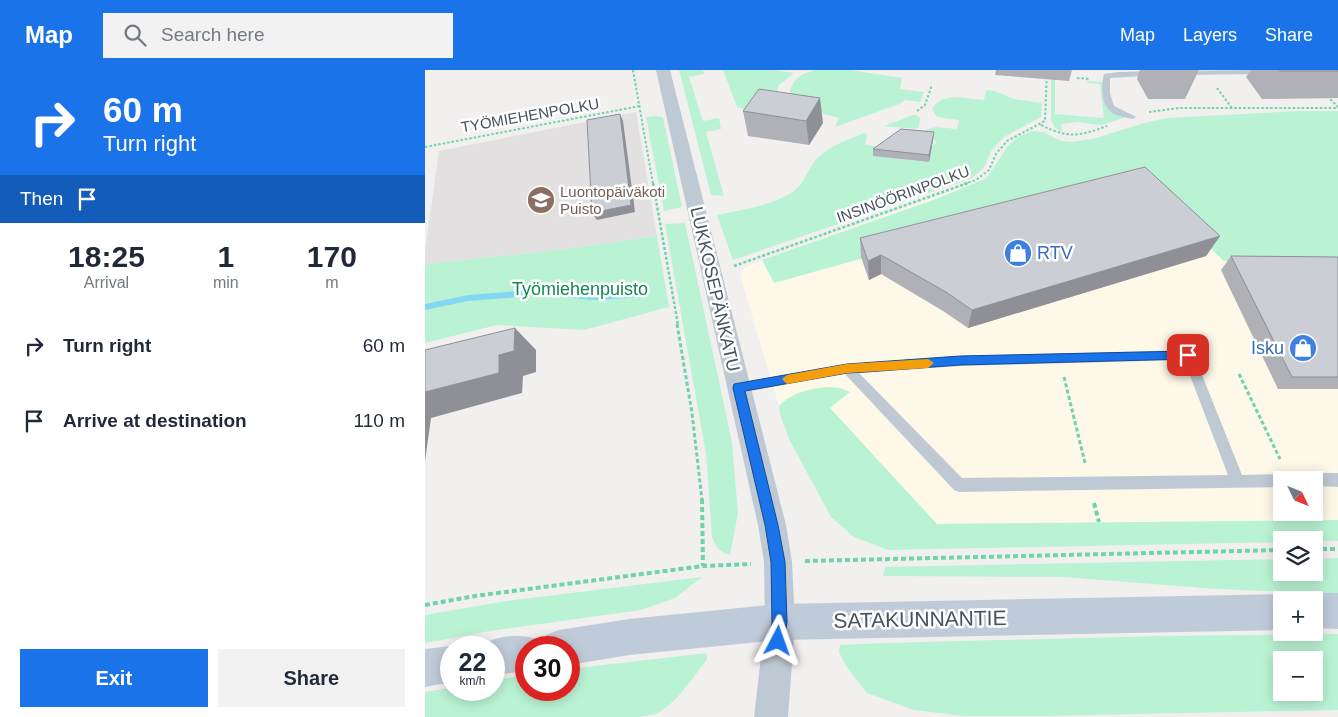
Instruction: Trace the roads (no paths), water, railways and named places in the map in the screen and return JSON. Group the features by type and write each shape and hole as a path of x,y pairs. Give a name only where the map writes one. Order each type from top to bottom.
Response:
{"main road":[{"path":"1323,611 1338,611"},
{"name":"SATAKUNNANTIE","path":"580,645 629,637 780,622 1273,612"},
{"path":"425,668 440,666"}],"street":[{"name":"LUKKOSEPÄNKATU","path":"663,70 772,525 778,562 780,622 771,717"}],"lane":[{"path":"1132,117 1110,106 1107,76 1119,72 1271,72"},
{"path":"738,388 847,369 960,361 1188,355 1237,481"},
{"path":"847,369 959,485 1273,481"},
{"path":"1323,480 1338,480"}],"waterway":[{"path":"425,307 468,298 544,292 592,297 645,294"}],"place":[{"name":"Luontopäiväkoti Puisto","path":"541,200"},
{"name":"RTV","path":"1018,253"},
{"name":"Isku","path":"1303,348"}],"park label":[{"name":"Työmiehenpuisto","path":"580,289"}]}
